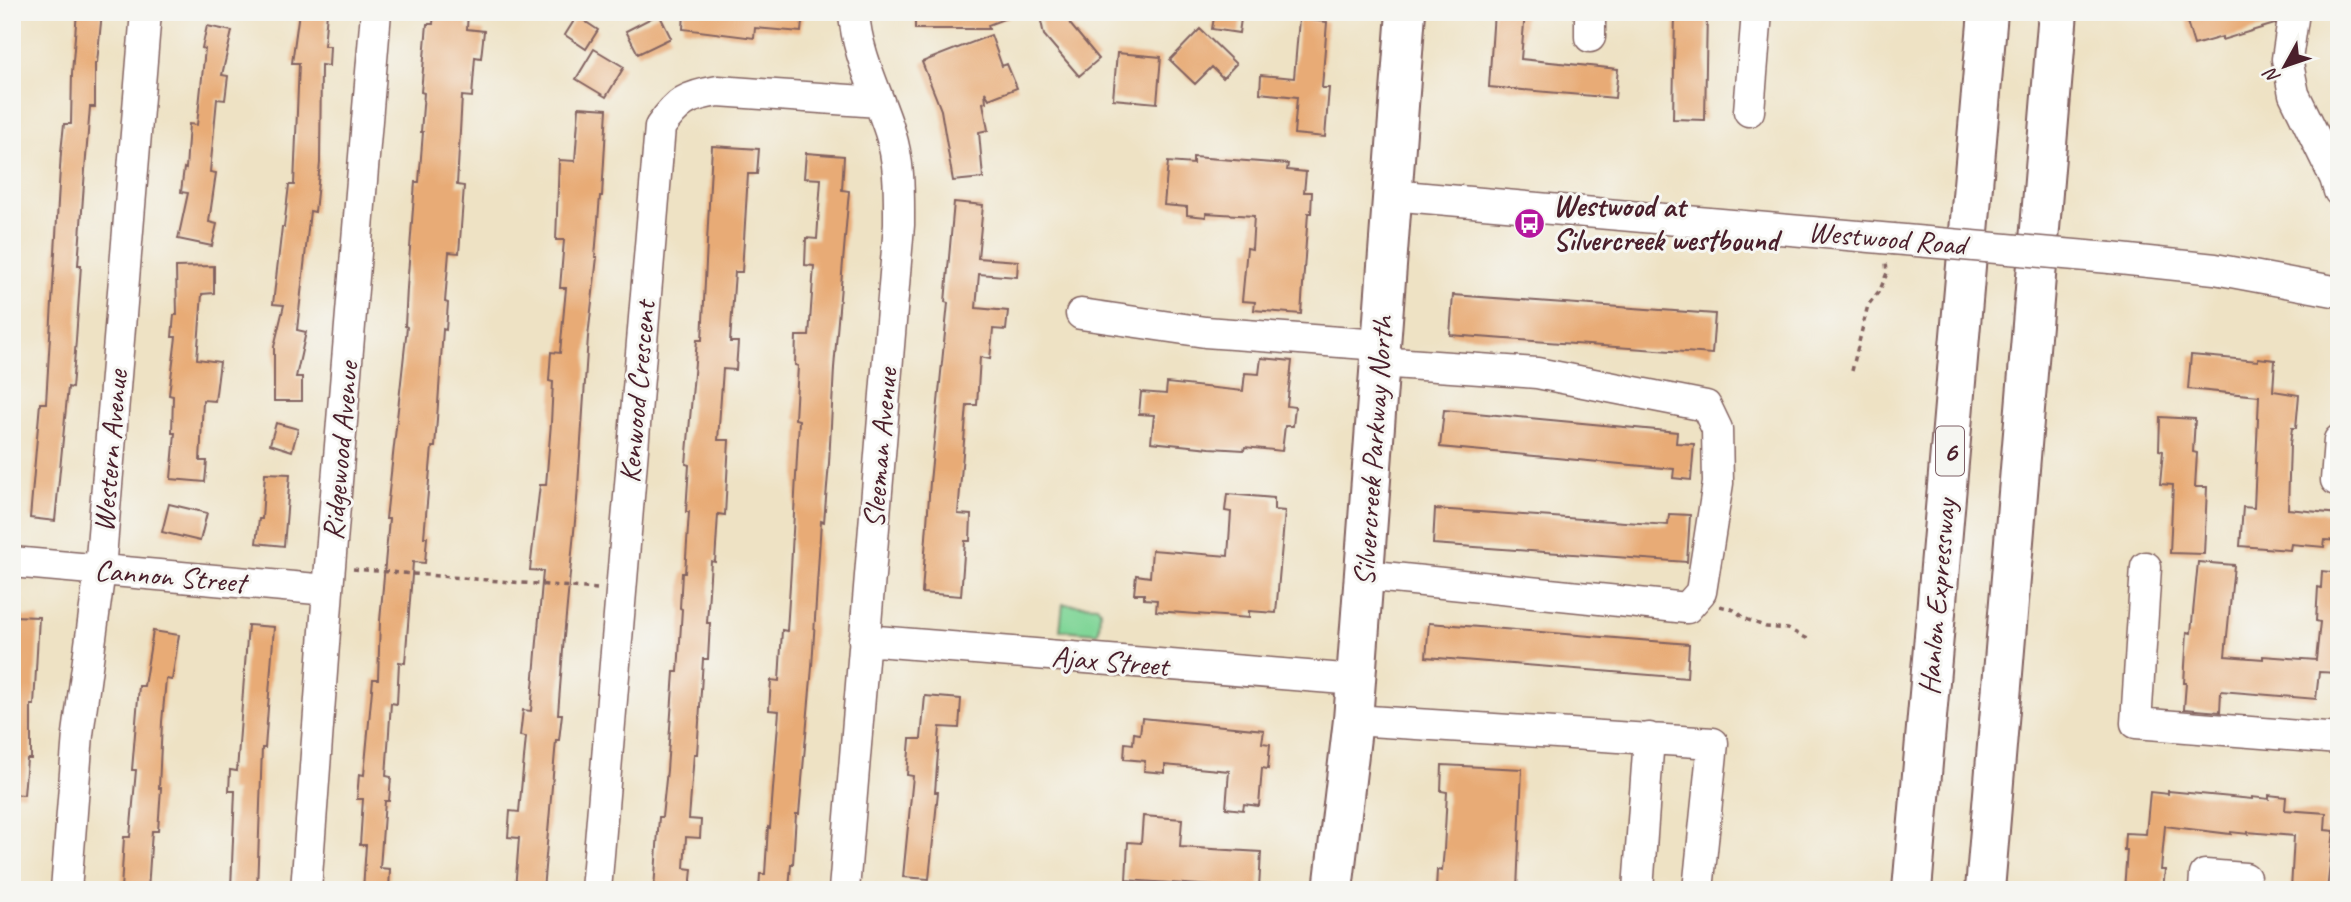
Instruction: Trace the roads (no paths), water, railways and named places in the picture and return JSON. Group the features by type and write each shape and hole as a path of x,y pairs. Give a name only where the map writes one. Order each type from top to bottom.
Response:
{"main road":[{"name":"Silvercreek Parkway North","path":"1333,890 1353,720 1406,12"},
{"name":"Hanlon Expressway","path":"1912,890 1988,12"},
{"path":"1985,890 2058,12"}],"street":[{"name":"Western Avenue","path":"66,890 78,734 100,570 146,12"},
{"name":"Ridgewood Avenue","path":"306,890 376,12"},
{"name":"Sleeman Avenue","path":"844,890 899,225 899,173 891,134 864,57 854,12"},
{"path":"1749,111 1757,12"},
{"path":"2294,12 2287,59 2294,94 2335,177 2339,191"},
{"name":"Kenwood Crescent","path":"597,890 660,127 673,107 695,94 718,91 879,102"},
{"name":"Westwood Road","path":"1391,195 1889,246 2110,258 2215,269 2339,292"},
{"path":"1081,314 1536,373 1706,406 1717,429 1718,483 1701,592 1687,608 1364,575"},
{"path":"2339,440 2336,480 2339,480"},
{"name":"Cannon Street","path":"12,562 100,570 329,578"},
{"path":"2146,567 2136,723 2339,739"},
{"name":"Ajax Street","path":"864,640 1356,680"},
{"path":"1353,720 1713,743 1698,890"},
{"path":"1638,890 1649,738"},
{"path":"2204,890 2205,875 2245,878 2245,890"}],"place":[{"name":"Westwood at Silvercreek westbound","path":"1530,223"}]}
